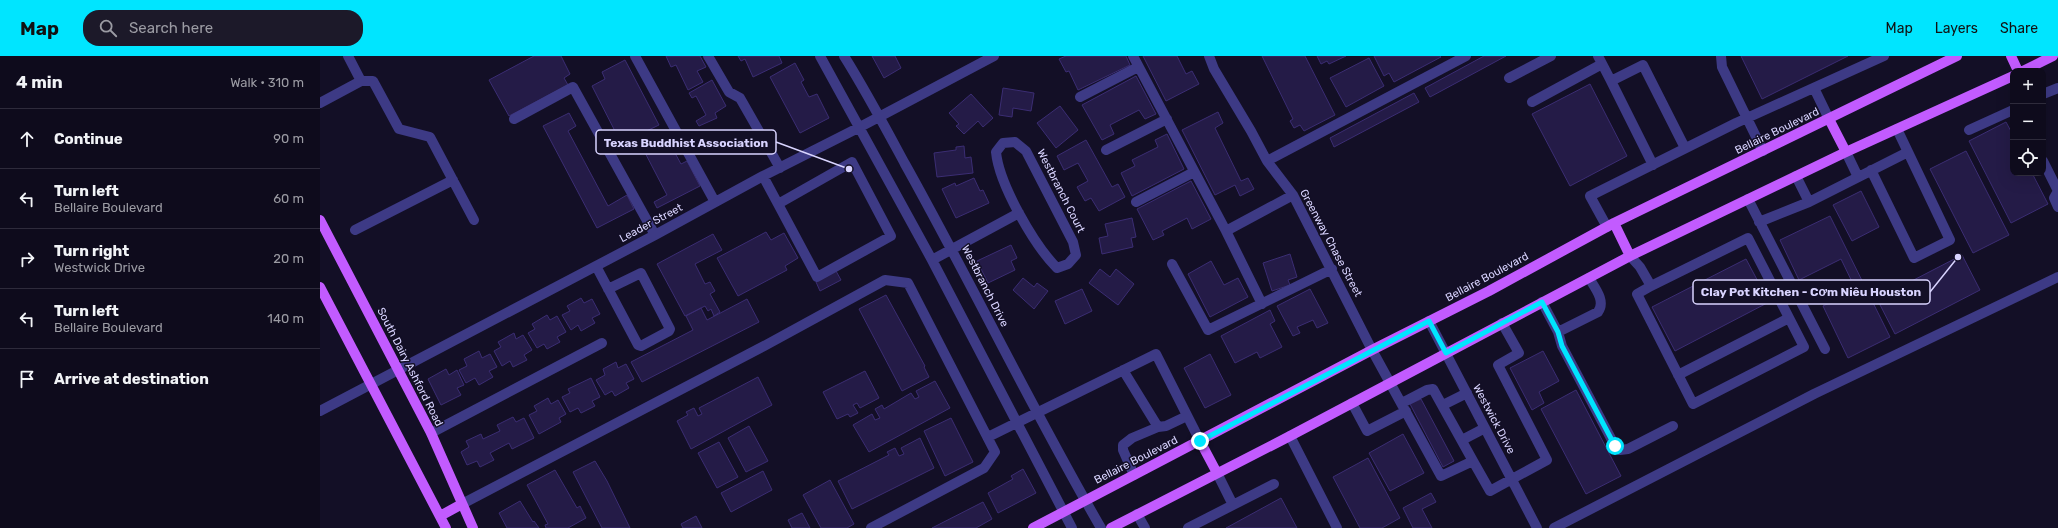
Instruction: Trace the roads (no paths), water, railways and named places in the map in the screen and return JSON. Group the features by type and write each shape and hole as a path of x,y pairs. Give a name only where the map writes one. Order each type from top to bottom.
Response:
{"main road":[{"name":"Bellaire Boulevard","path":"1033,528 1611,225 1957,56"},
{"path":"2011,56 2017,68"},
{"path":"2029,68 2054,56"},
{"path":"1111,528 1290,436 1630,256 1846,152 2010,77"},
{"path":"1829,119 1846,152"},
{"name":"South Dairy Ashford Road","path":"320,220 431,433 473,528"},
{"path":"1611,225 1630,256"},
{"path":"320,288 372,384 446,528"},
{"path":"1200,441 1217,473"},
{"path":"440,516 462,504"}],"street":[{"path":"348,56 361,81"},
{"path":"635,56 715,202"},
{"path":"708,56 729,92 740,98 780,168"},
{"path":"820,56 932,260 1072,528"},
{"name":"Westbranch Drive","path":"844,56 866,90 953,249 1038,413 1101,528"},
{"name":"Leader Street","path":"320,411 655,235 763,176 880,117 994,56"},
{"path":"1132,56 1226,231 1262,304"},
{"name":"Greenway Chase Street","path":"1209,56 1214,68 1251,130 1267,161 1293,195 1372,350 1441,476 1473,461"},
{"path":"1267,161 1466,56"},
{"path":"1509,78 1550,56"},
{"path":"1721,56 1722,67 1763,151"},
{"path":"1611,225 1590,196 1685,148 1884,56"},
{"path":"1532,102 1600,60 1653,165"},
{"path":"1611,81 1643,65 1685,148"},
{"path":"1080,97 1138,67"},
{"path":"320,102 361,81 373,81 399,129 430,137 474,220"},
{"path":"514,119 573,87 655,235"},
{"path":"1814,88 1829,119"},
{"path":"2046,93 2058,88"},
{"path":"1969,130 2010,111"},
{"path":"1106,150 1167,119"},
{"path":"1871,170 1914,258 1950,240 1897,129"},
{"name":"Westbranch Court","path":"1015,142 1026,151 1073,242 1076,255 1068,264 1057,268 1046,257 1019,213 997,165 996,152 1003,143 1015,142"},
{"path":"1846,152 1858,177"},
{"path":"1759,222 1809,202 1908,152"},
{"path":"763,176 817,277 891,236 852,162 778,204"},
{"path":"2046,167 2058,191 2054,198 2058,207"},
{"path":"1136,202 1194,172"},
{"path":"1796,176 1809,202"},
{"path":"355,230 453,180"},
{"path":"1226,231 1293,195"},
{"path":"1748,199 1825,349"},
{"path":"932,260 1019,213"},
{"path":"1748,238 1804,347 1693,404 1637,294 1651,286 1748,238"},
{"path":"1630,256 1640,267 1651,286"},
{"path":"1172,264 1208,330 1332,270"},
{"path":"596,266 608,289 638,345 641,346 669,331 670,329 642,274 608,289"},
{"path":"1558,332 1598,312 1602,308 1601,301 1589,278"},
{"path":"1554,528 1814,394 2058,278"},
{"path":"462,504 757,350 885,280 908,283 995,452 984,468 871,528"},
{"path":"1542,302 1558,332 1562,346 1615,446 1620,450 1628,449 1673,426"},
{"path":"1678,375 1789,318"},
{"name":"Westwick Drive","path":"1429,321 1537,528"},
{"path":"1352,403 1367,431 1430,388 1436,392 1444,405 1490,491 1512,480 1547,460 1498,364 1519,353 1502,323"},
{"path":"431,433 602,343"},
{"path":"988,437 1156,354 1200,441"},
{"path":"1123,370 1158,426"},
{"path":"1444,405 1467,393"},
{"path":"1134,475 1123,450 1123,445 1132,438 1158,426 1166,426 1187,416"},
{"path":"1462,440 1485,428"},
{"path":"1290,436 1337,528"},
{"path":"1217,473 1233,505"},
{"path":"1188,528 1274,484"},
{"path":"1137,514 1145,528"}],"place":[{"name":"Texas Buddhist Association","path":"849,169"},
{"name":"Clay Pot Kitchen - Cơm Niêu Houston","path":"1958,257"}]}
